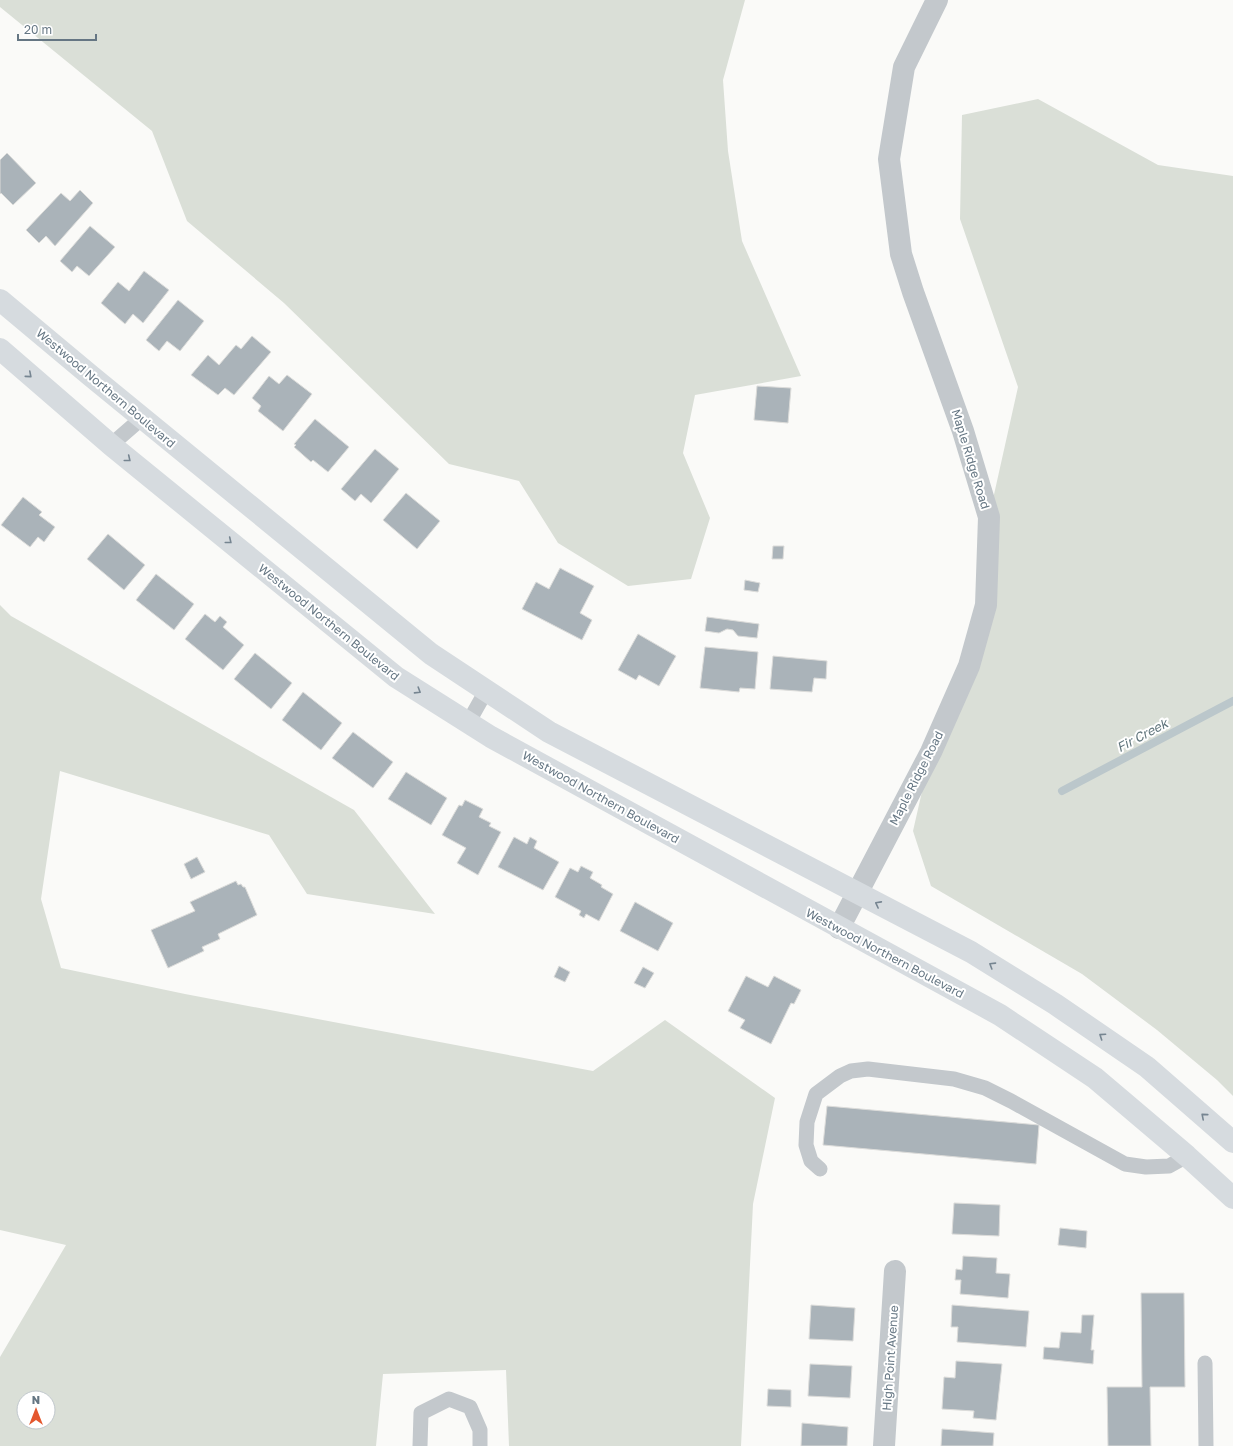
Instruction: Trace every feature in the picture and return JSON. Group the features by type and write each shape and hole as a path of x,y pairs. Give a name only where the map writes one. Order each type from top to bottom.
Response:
{"main road":[{"name":"Westwood Northern Boulevard","path":"0,300 431,654 549,732 971,952 1055,1004 1147,1067 1233,1142"},
{"name":"Westwood Northern Boulevard","path":"0,349 111,445 396,677 491,737 1000,1015 1095,1078 1187,1156 1233,1198"}],"street":[{"name":"Maple Ridge Road","path":"839,928 856,892 931,752 969,666 986,605 989,517 963,431 913,292 901,254 888,158 904,67 937,0"},
{"name":"High Point Avenue","path":"884,1446 895,1271"}],"lane":[{"path":"111,445 142,418"},
{"path":"468,722 486,691"},
{"path":"820,1169 811,1161 806,1145 807,1122 816,1094 840,1076 851,1071 868,1069 954,1079 985,1088 1011,1100 1125,1164 1146,1167 1169,1166 1187,1156"},
{"path":"1205,1363 1206,1446"},
{"path":"420,1446 421,1413 449,1399 470,1407 480,1430 480,1446"}],"shaded area":[{"path":"0,0 745,0 723,80 728,151 742,241 801,376 695,395 683,453 710,518 691,579 628,586 558,543 519,481 449,464 284,303 187,221 152,131 0,7"},
{"path":"1038,99 1158,165 1233,176 1233,1096 1217,1080 1157,1030 1082,974 931,886 913,831 931,752 969,666 989,517 1018,387 960,219 962,115"},
{"path":"0,605 11,616 354,810 435,914 307,894 269,835 60,771 41,899 61,968 185,994 593,1071 665,1020 775,1098 753,1204 741,1446 509,1446 506,1370 383,1374 376,1446 0,1446 0,1357 66,1245 0,1230"}],"building":[{"path":"7,153 36,183 13,205 1,193 0,194 0,160"},
{"path":"80,190 93,203 55,246 46,236 39,243 26,230 61,193 70,201"},
{"path":"90,226 115,247 89,276 77,266 72,272 60,261"},
{"path":"144,271 169,290 143,323 133,314 125,324 101,303 118,282 129,291"},
{"path":"178,300 204,321 180,351 167,341 159,351 146,340"},
{"path":"252,336 271,352 234,395 225,388 218,395 191,375 208,355 219,365 236,345 241,349"},
{"path":"287,375 312,394 283,431 258,411 261,406 252,398 269,376 279,384"},
{"path":"757,386 791,388 788,423 754,420"},
{"path":"315,419 349,447 328,472 313,460 311,462 294,447 296,445 294,444"},
{"path":"375,449 399,469 371,503 361,494 355,501 341,489"},
{"path":"406,493 440,521 417,549 383,520"},
{"path":"23,497 42,512 39,515 55,527 44,542 38,537 30,547 1,525"},
{"path":"108,534 145,565 124,590 87,559"},
{"path":"773,546 784,546 783,559 772,559"},
{"path":"560,568 594,586 580,613 592,620 582,640 522,609 536,582 549,589"},
{"path":"156,574 194,604 174,630 136,600"},
{"path":"745,580 760,583 758,592 744,590"},
{"path":"205,614 215,622 220,616 227,622 223,627 244,645 223,670 185,639"},
{"path":"707,617 759,624 757,638 738,636 733,630 727,629 719,633 705,631"},
{"path":"638,634 676,656 659,686 639,675 636,680 618,670"},
{"path":"705,647 758,652 755,689 740,688 739,692 700,688"},
{"path":"255,653 292,683 271,709 234,679"},
{"path":"773,656 827,661 826,679 814,678 812,692 770,689"},
{"path":"303,692 342,723 321,750 282,720"},
{"path":"353,732 393,762 373,788 332,758"},
{"path":"406,772 447,798 431,825 388,799"},
{"path":"465,800 483,809 479,817 491,823 489,826 501,832 478,875 457,863 466,848 442,835 459,805 462,806"},
{"path":"514,837 527,844 530,837 537,841 534,848 559,862 543,890 498,867"},
{"path":"197,857 205,872 191,879 184,864"},
{"path":"581,866 593,872 590,878 613,894 599,921 586,914 584,918 579,915 581,911 555,897 570,868 578,872"},
{"path":"236,881 238,885 241,884 245,887 257,915 218,934 220,939 202,947 204,951 168,968 151,930 195,911 190,902"},
{"path":"635,902 673,923 658,951 620,931"},
{"path":"559,966 570,972 565,982 554,977"},
{"path":"643,967 654,973 645,988 634,983"},
{"path":"746,976 768,987 774,976 801,990 794,1004 791,1003 771,1044 740,1028 745,1020 728,1011"},
{"path":"827,1106 1039,1125 1036,1164 823,1145"},
{"path":"954,1203 1000,1205 999,1236 952,1234"},
{"path":"1060,1228 1087,1231 1086,1248 1058,1245"},
{"path":"963,1256 997,1258 996,1273 1010,1274 1008,1298 960,1294 961,1280 955,1280 956,1269 962,1270"},
{"path":"1141,1293 1184,1293 1185,1387 1150,1387 1151,1446 1108,1446 1107,1387 1142,1387"},
{"path":"811,1305 855,1308 853,1341 809,1339"},
{"path":"952,1305 1029,1311 1026,1347 957,1342 958,1327 951,1327"},
{"path":"1082,1315 1094,1315 1091,1350 1094,1350 1093,1364 1043,1359 1044,1347 1059,1348 1061,1332 1081,1333"},
{"path":"956,1361 1002,1364 996,1420 973,1418 974,1411 942,1409 944,1377 955,1378"},
{"path":"810,1364 852,1366 850,1398 808,1396"},
{"path":"768,1389 791,1390 791,1407 767,1406"},
{"path":"802,1423 848,1427 847,1446 801,1446"},
{"path":"942,1429 994,1433 993,1446 941,1446"}],"waterway":[{"name":"Fir Creek","path":"1062,791 1233,701"}]}
